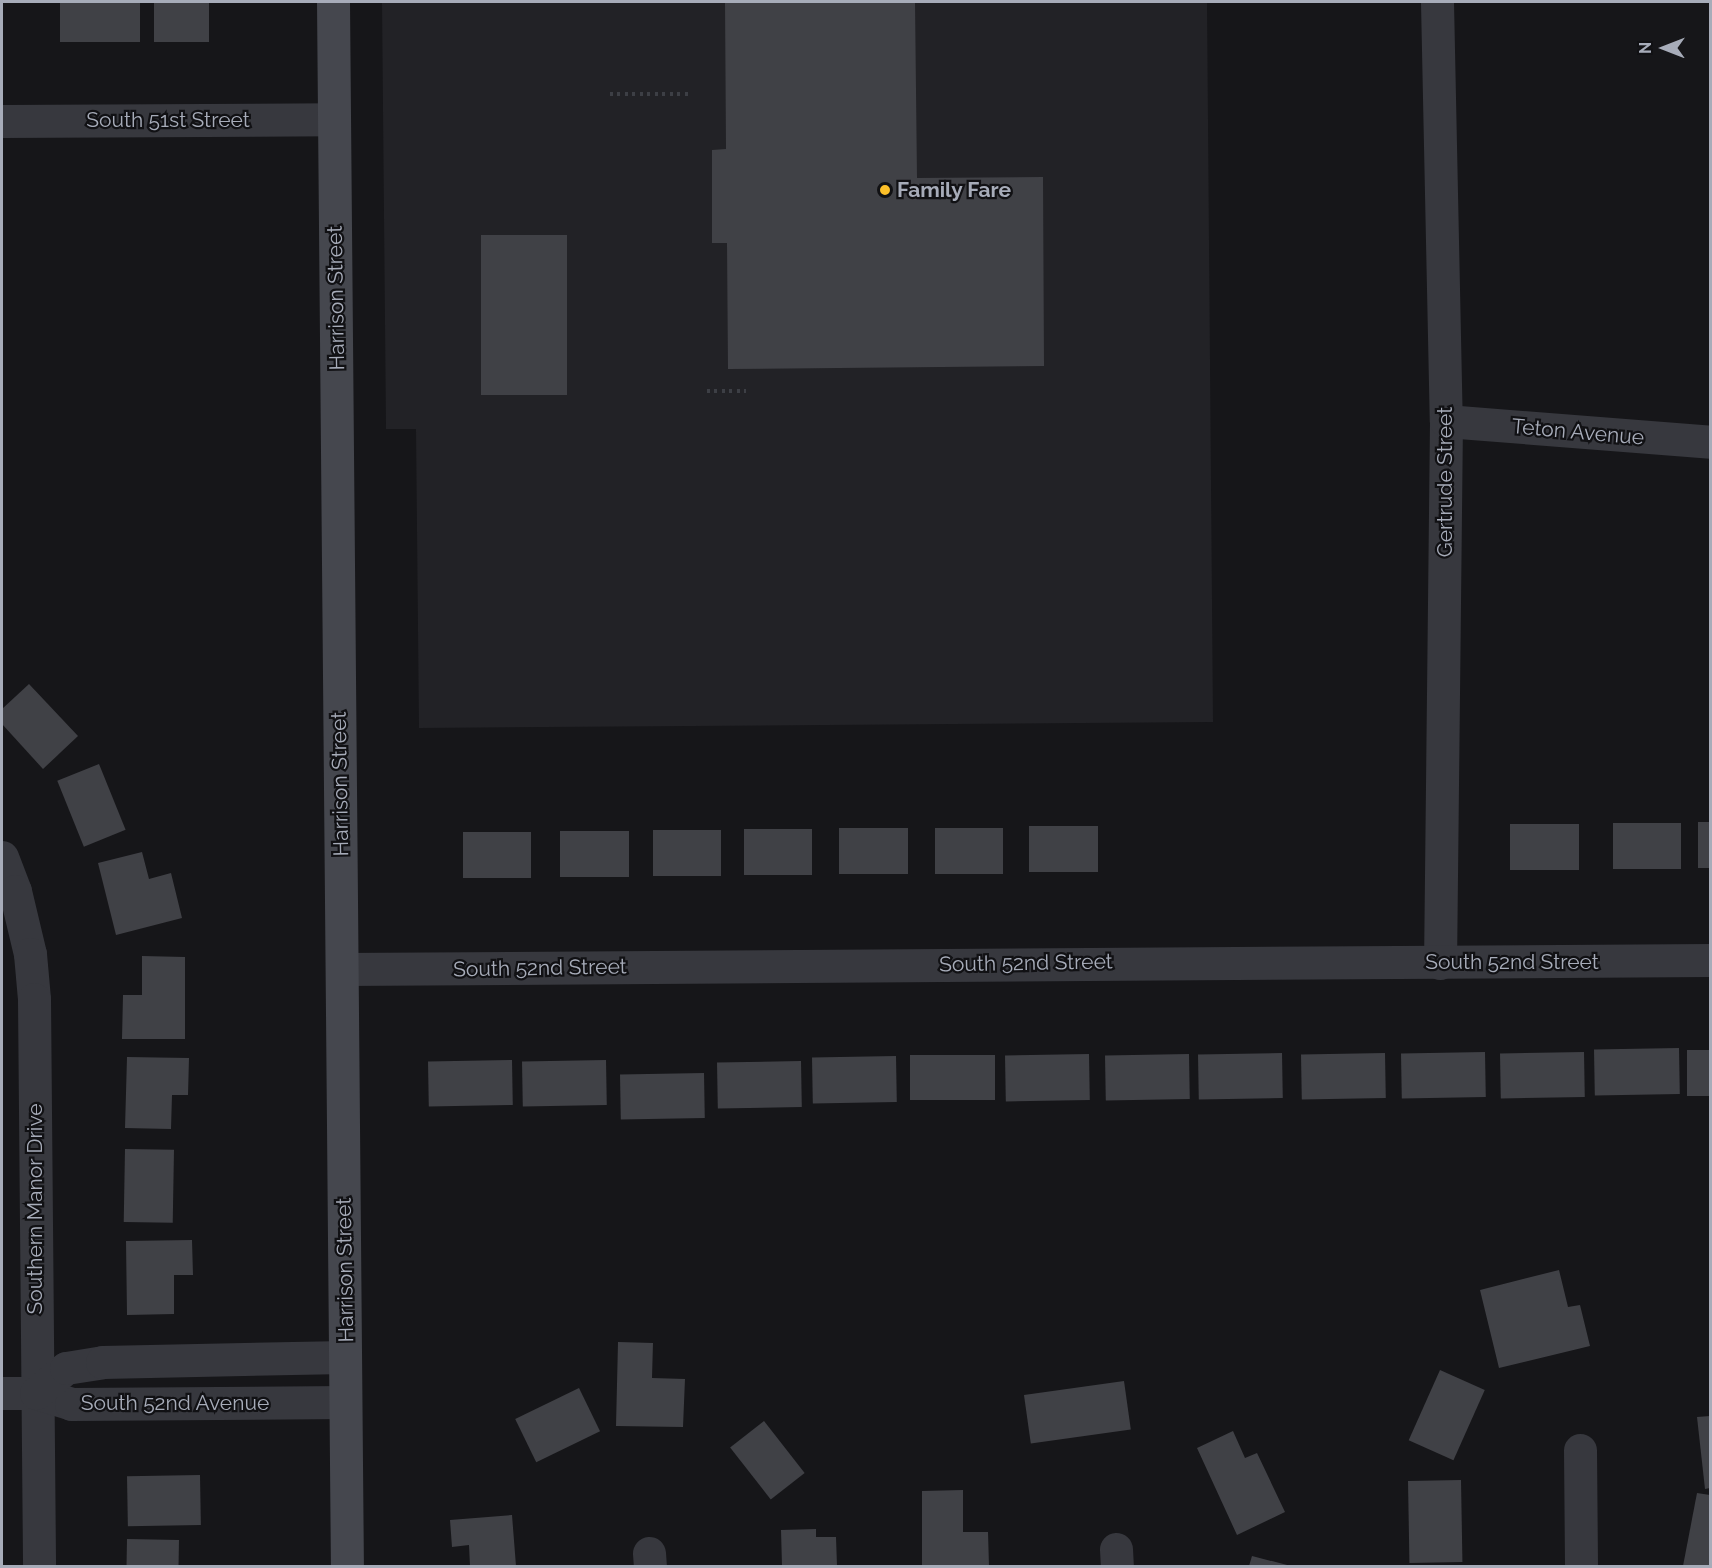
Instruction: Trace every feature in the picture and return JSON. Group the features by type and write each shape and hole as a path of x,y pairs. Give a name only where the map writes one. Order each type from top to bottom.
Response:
{"main road":[{"name":"Harrison Street","path":"333,2 347,1566"}],"street":[{"name":"Gertrude Street","path":"1437,2 1446,421 1440,963"},
{"name":"South 51st Street","path":"2,121 334,119"},
{"name":"Teton Avenue","path":"1446,421 1710,442"},
{"name":"Southern Manor Drive","path":"2,857 15,891 25,933 34,999 39,1566"},
{"name":"South 52nd Street","path":"342,969 1321,960 1440,963 1710,960"},
{"name":"South 52nd Avenue","path":"36,1393 66,1368 102,1362 345,1357"},
{"path":"2,1393 36,1393"},
{"name":"South 52nd Avenue","path":"36,1393 72,1404 345,1402"},
{"path":"1580,1450 1581,1566"}],"path":[{"path":"610,94 692,94"},
{"path":"707,391 746,391"}],"shaded area":[{"path":"382,2 1207,2 1213,722 419,728 416,429 386,429"}],"building":[{"path":"60,2 140,2 140,42 60,42"},
{"path":"154,2 209,2 209,42 154,42"},
{"name":"Family Fare","path":"725,2 915,2 917,178 1043,177 1044,366 728,369 727,243 712,243 712,150 726,149"},
{"path":"481,235 567,235 567,395 481,395"},
{"path":"29,684 78,736 43,769 2,724 2,709"},
{"path":"99,764 126,830 84,847 57,781"},
{"path":"1698,822 1710,822 1710,868 1698,868"},
{"path":"1613,823 1681,823 1681,869 1613,869"},
{"path":"1510,824 1579,824 1579,870 1510,870"},
{"path":"1029,826 1098,826 1098,872 1029,872"},
{"path":"839,828 908,828 908,874 839,874"},
{"path":"935,828 1003,828 1003,874 935,874"},
{"path":"744,829 812,829 812,875 744,875"},
{"path":"653,830 721,830 721,876 653,876"},
{"path":"560,831 629,831 629,877 560,877"},
{"path":"463,832 531,832 531,878 463,878"},
{"path":"142,852 149,879 171,873 182,918 116,935 98,863"},
{"path":"142,956 185,957 185,1039 122,1039 123,995 142,995"},
{"path":"1679,1048 1680,1094 1595,1095 1594,1049"},
{"path":"1687,1050 1710,1050 1710,1096 1687,1096"},
{"path":"1485,1052 1486,1097 1402,1098 1401,1053"},
{"path":"1584,1052 1585,1097 1501,1098 1500,1053"},
{"path":"1282,1053 1283,1098 1199,1099 1198,1054"},
{"path":"1385,1053 1386,1098 1302,1099 1301,1054"},
{"path":"1089,1054 1090,1100 1006,1101 1005,1055"},
{"path":"1189,1054 1190,1099 1106,1100 1105,1055"},
{"path":"910,1055 995,1055 995,1100 910,1100"},
{"path":"896,1056 897,1102 813,1103 812,1057"},
{"path":"127,1057 189,1058 188,1095 172,1095 171,1129 125,1128"},
{"path":"512,1060 513,1105 429,1106 428,1061"},
{"path":"606,1060 607,1105 523,1106 522,1061"},
{"path":"801,1061 802,1107 718,1108 717,1062"},
{"path":"704,1073 705,1118 621,1119 620,1074"},
{"path":"125,1149 174,1150 173,1223 124,1222"},
{"path":"192,1240 193,1275 174,1275 174,1314 127,1315 126,1241"},
{"path":"1559,1270 1568,1307 1580,1305 1590,1346 1499,1368 1480,1290"},
{"path":"618,1342 653,1343 652,1378 685,1379 683,1427 616,1426"},
{"path":"1440,1370 1485,1390 1453,1460 1409,1440"},
{"path":"1124,1381 1131,1430 1031,1444 1024,1395"},
{"path":"579,1388 600,1431 536,1462 515,1419"},
{"path":"1710,1416 1710,1488 1705,1489 1697,1417"},
{"path":"764,1421 805,1473 771,1499 730,1447"},
{"path":"1233,1431 1245,1458 1257,1453 1285,1512 1237,1535 1197,1448"},
{"path":"200,1475 201,1525 128,1526 127,1476"},
{"path":"1461,1480 1462,1562 1409,1563 1408,1481"},
{"path":"963,1490 963,1532 988,1532 989,1566 922,1566 922,1491"},
{"path":"1697,1493 1710,1495 1710,1566 1683,1566"},
{"path":"512,1515 516,1566 470,1566 469,1545 452,1547 450,1520"},
{"path":"816,1529 816,1537 836,1537 837,1566 782,1566 781,1530"},
{"path":"127,1539 179,1540 179,1566 127,1566"},
{"path":"1252,1556 1291,1566 1249,1566"}],"place":[{"name":"Family Fare","path":"885,190"}]}
